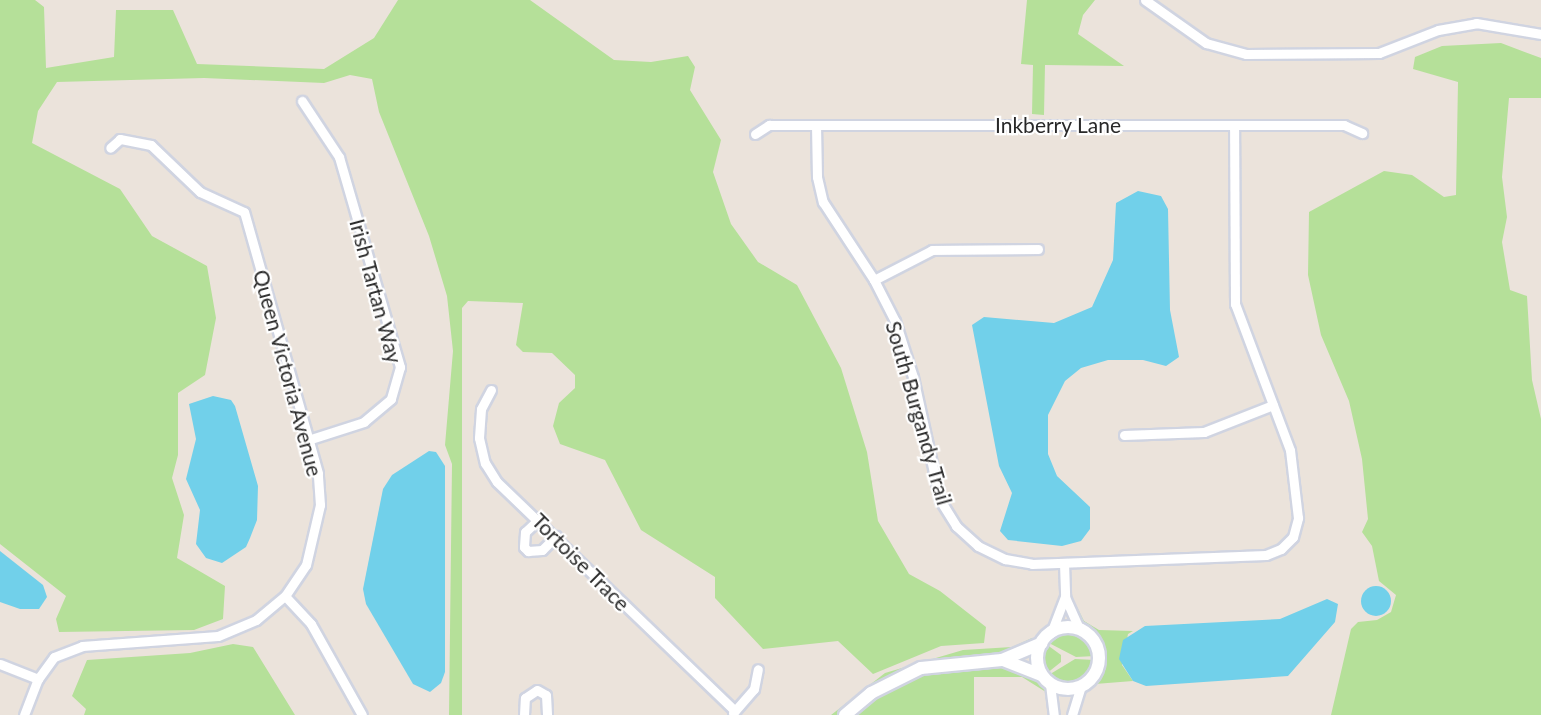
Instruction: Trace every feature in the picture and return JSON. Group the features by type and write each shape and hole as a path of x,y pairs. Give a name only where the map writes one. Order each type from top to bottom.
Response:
{"street":[{"path":"1145,0 1206,43 1246,54 1379,53 1438,30 1476,23 1541,34"},
{"name":"Irish Tartan Way","path":"302,101 339,157 400,367 391,399 364,422 308,440"},
{"name":"Inkberry Lane","path":"755,134 769,125 1344,125 1362,133"},
{"name":"South Burgandy Trail","path":"816,125 817,177 823,201 874,280 905,349 936,486 947,514 966,537 991,554 1018,562 1064,563 1266,555 1281,549 1293,537 1297,514 1290,450 1235,304 1234,125"},
{"name":"Queen Victoria Avenue","path":"24,715 38,679 54,657 82,646 218,636 256,620 285,596 306,565 319,516 318,473 243,212 200,192 151,145 120,139 110,148"},
{"path":"874,280 932,250 1038,249"},
{"name":"Tortoise Trace","path":"491,390 481,409 479,438 485,463 497,482 539,519 733,713"},
{"path":"1124,435 1204,432 1273,405"},
{"path":"539,519 525,532 524,547 528,551 542,550 556,536"},
{"path":"1064,563 1065,597 1080,630 1094,641 1098,658 1095,672 1081,686 1072,715"},
{"path":"285,596 311,624 362,715"},
{"path":"1054,715 1038,655 1042,643 1051,633 1065,597"},
{"path":"1051,633 1065,628 1080,630"},
{"path":"845,715 870,693 921,668 1002,660 1042,643"},
{"path":"1002,660 1069,689 1081,686"},
{"path":"0,664 38,679"},
{"path":"733,713 754,689 758,669"},
{"path":"524,715 525,698 537,690 546,695 548,715"}],"green space":[{"path":"0,0 35,0 44,7 46,68 114,57 116,10 173,10 197,64 324,69 374,38 398,0 530,0 614,60 651,62 688,56 695,67 690,90 721,140 713,172 731,224 758,262 797,285 841,368 867,452 878,521 909,574 940,591 986,627 984,643 941,646 873,674 838,641 763,649 715,598 715,577 641,530 605,460 560,444 553,426 559,403 575,388 575,375 552,353 523,352 516,345 523,303 468,301 462,308 462,715 449,715 452,464 445,445 453,351 447,296 429,236 379,112 372,79 350,75 324,83 204,78 57,82 38,111 32,143 120,189 152,236 207,266 216,318 205,375 178,393 178,455 172,478 184,515 177,558 225,586 223,619 194,630 59,632 56,619 66,596 0,544"},
{"path":"1027,0 1095,0 1083,15 1078,34 1124,66 1045,65 1044,115 1032,114 1033,65 1021,64"},
{"path":"1501,43 1541,58 1541,98 1509,98 1502,177 1507,217 1502,242 1510,290 1527,296 1532,380 1541,419 1541,715 1331,715 1351,629 1358,622 1377,620 1391,612 1396,595 1379,581 1372,546 1362,532 1368,519 1362,459 1349,401 1321,335 1308,275 1309,212 1384,171 1412,175 1444,197 1456,195 1458,82 1413,69 1415,57 1442,46"},
{"path":"1077,607 1084,621 1099,630 1133,631 1128,634 1122,665 1133,681 1095,684 1080,693 1106,669 1107,652 1080,621"},
{"path":"1063,631 1087,638 1095,656 1076,657 1047,642"},
{"path":"1032,638 1039,639 1003,654 920,663 871,688 839,715 831,715 885,673 963,650 1012,647"},
{"path":"233,644 253,647 295,715 84,715 86,709 72,696 87,660 190,653"},
{"path":"1046,644 1061,655 1061,662 1046,674 1041,656"},
{"path":"1075,659 1095,660 1092,672 1078,684 1060,684 1047,676"},
{"path":"1006,665 1036,677 1049,694 1022,677 974,677 974,715 853,715 888,689 922,674"}],"water":[{"path":"1138,191 1161,196 1168,209 1170,310 1179,357 1166,366 1143,360 1108,360 1081,368 1065,381 1048,415 1048,454 1057,476 1090,507 1090,529 1081,541 1062,546 1008,540 1000,531 1012,493 999,466 972,325 984,317 1054,323 1092,307 1113,260 1116,203"},
{"path":"213,396 231,400 235,406 258,486 257,520 246,547 222,563 206,558 196,544 200,510 186,479 196,439 189,404"},
{"path":"429,451 436,452 445,466 445,672 441,683 430,692 413,684 366,604 363,589 383,489 392,475"},
{"path":"0,551 43,585 47,597 39,609 20,609 0,602"},
{"path":"1376,586 1386,591 1391,601 1386,611 1376,616 1366,611 1361,601 1366,591"},
{"path":"1327,599 1338,604 1335,622 1288,676 1146,686 1133,681 1119,659 1123,640 1145,626 1280,619"}]}
